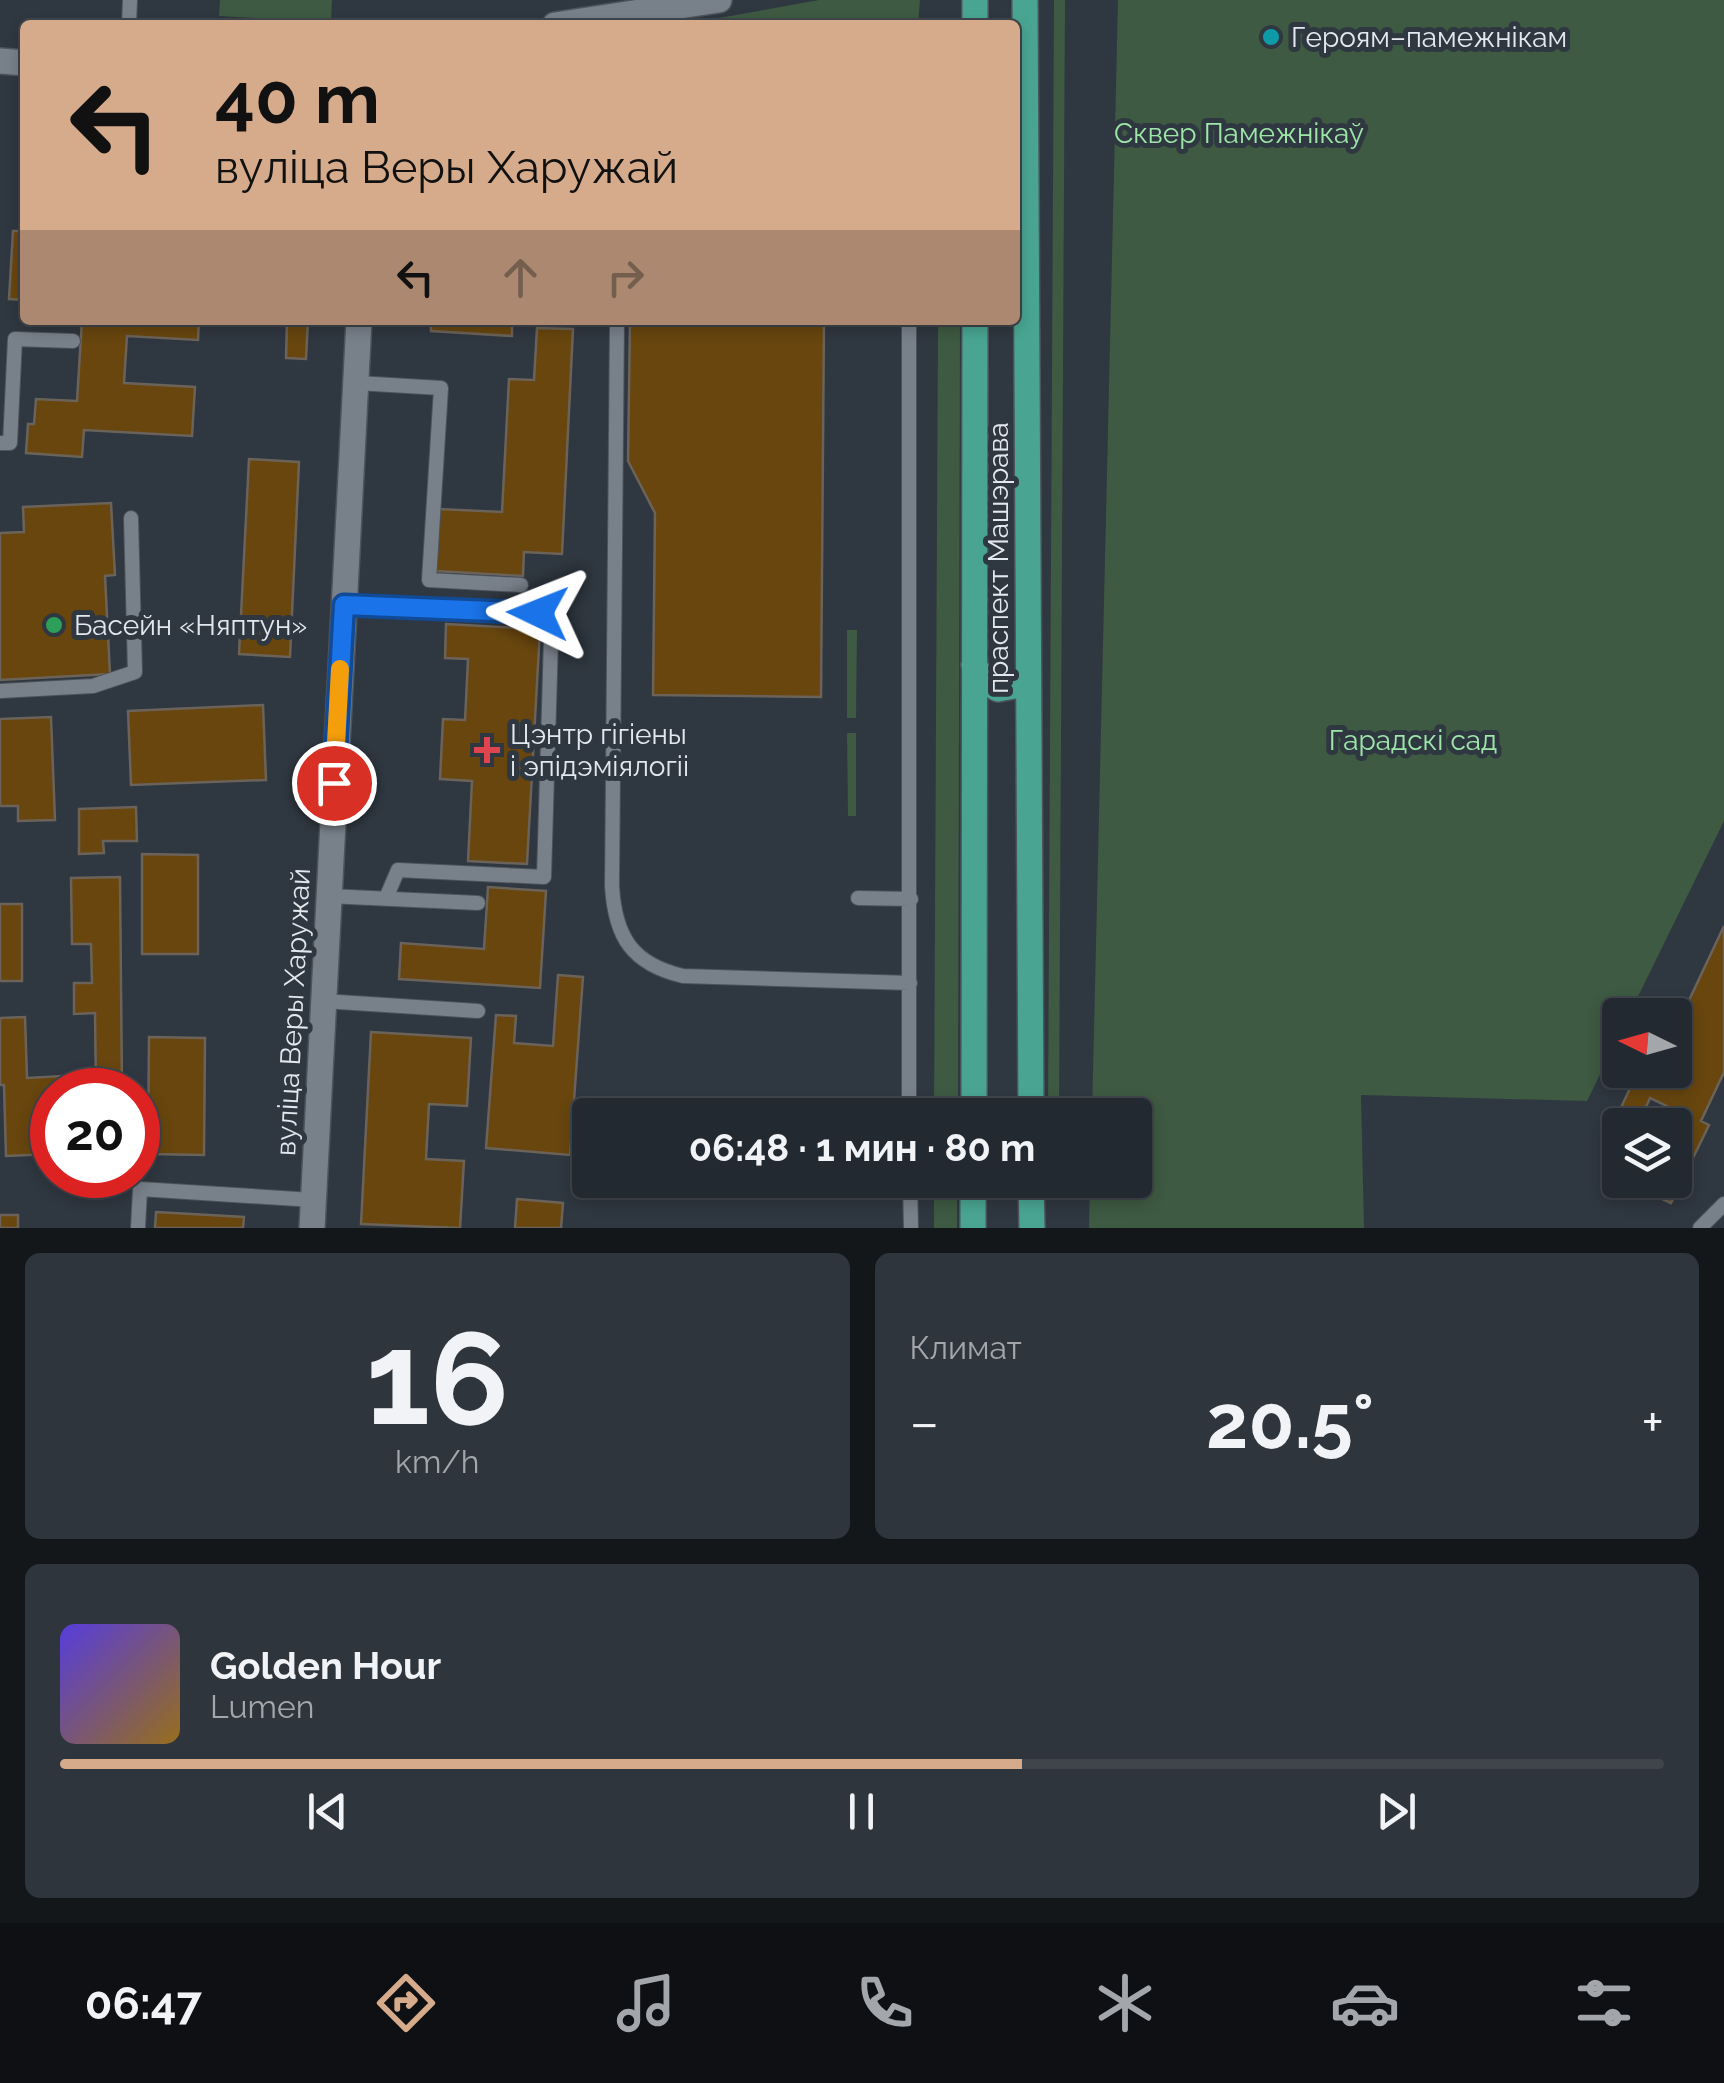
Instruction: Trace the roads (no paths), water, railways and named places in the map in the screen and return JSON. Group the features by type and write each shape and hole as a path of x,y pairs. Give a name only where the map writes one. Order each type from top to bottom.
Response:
{"main road":[{"name":"праспект Машэрава","path":"1024,0 1031,1098"},
{"name":"праспект Машэрава","path":"974,325 974,1098"},
{"path":"974,665 983,680 998,689 1020,685 1028,676"},
{"path":"974,1198 974,1228"},
{"path":"1032,1198 1032,1228"}],"street":[{"path":"584,20 719,0"},
{"name":"вуліца Веры Харужай","path":"312,1228 359,325"}],"lane":[{"path":"618,325 612,886 614,912 622,934 636,955 656,970 683,976 910,982"},
{"path":"909,325 909,1098"},
{"path":"0,443 10,443 15,338 73,341"},
{"path":"357,384 441,388 429,580 520,584"},
{"path":"0,690 93,686 136,672 131,518"},
{"path":"344,605 538,613 551,639 544,877 398,870 386,898"},
{"path":"328,896 478,904"},
{"path":"858,898 911,899"},
{"path":"324,1001 478,1011"},
{"path":"138,1228 140,1189 313,1200"},
{"path":"910,1198 911,1228"},
{"path":"1700,1228 1724,1204"}],"place":[{"name":"Героям–памежнікам","path":"1271,37"},
{"name":"Басейн «Няптун»","path":"54,625"},
{"name":"Цэнтр гігіены і эпідэміялогіі","path":"487,750"}],"park label":[{"name":"Сквер Памежнікаў","path":"1239,133"},
{"name":"Гарадскі сад","path":"1413,740"}]}
